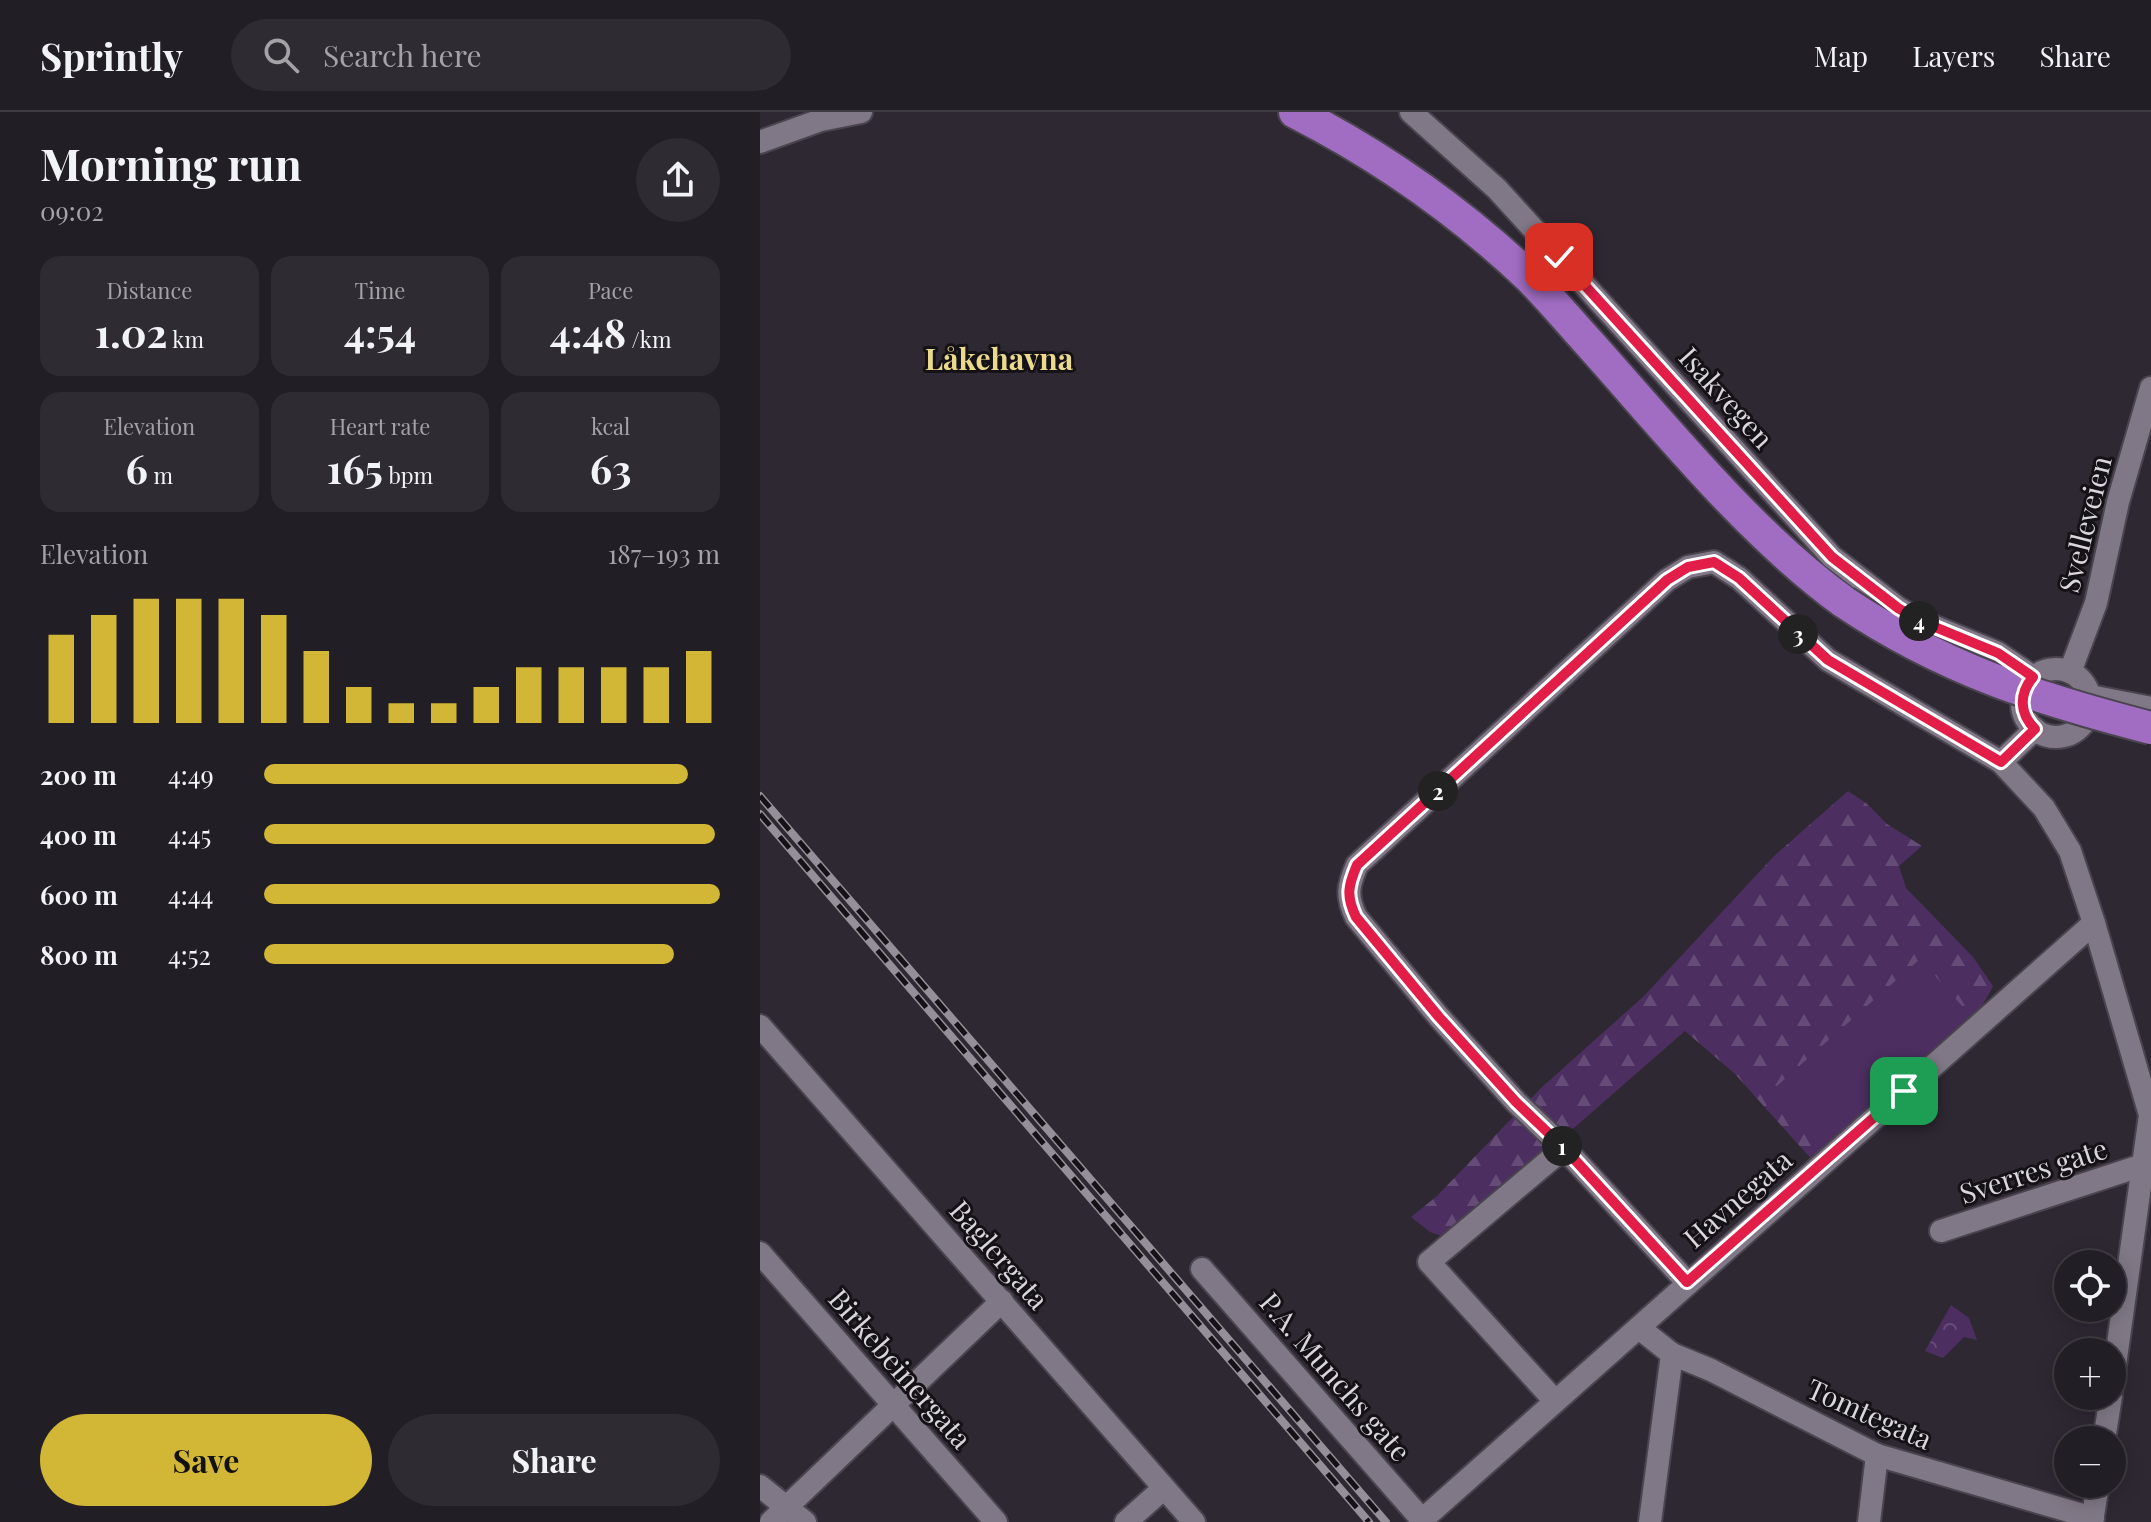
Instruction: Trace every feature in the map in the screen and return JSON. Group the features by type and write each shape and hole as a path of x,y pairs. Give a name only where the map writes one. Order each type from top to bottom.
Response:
{"highway":[{"path":"1295,112 1405,177 1529,278 1739,508 1815,581 1844,602 1917,647 1967,670 2035,695 2151,728"}],"street":[{"path":"760,142 821,120 861,112"},
{"name":"Isakvegen","path":"1411,112 1497,189 1832,557 1918,620 1998,653 2033,677"},
{"name":"Svelleveien","path":"2070,672 2096,603 2118,502 2151,388"},
{"path":"1687,1282 1557,1141 1516,1102 1420,995 1356,917 1347,887 1357,865 1667,580 1688,567 1714,562 1739,578 1828,660 2001,762 2044,808 2070,851 2150,1115 2119,1338"},
{"path":"2056,668 2070,672 2084,682 2090,696 2088,714 2071,734 2056,737 2035,729 2022,707 2023,695 2033,677 2056,668"},
{"path":"2090,696 2151,708"},
{"path":"2080,727 2119,728 2151,741"},
{"path":"2001,762 2035,729"},
{"name":"Havnegata","path":"1423,1521 1687,1282 2094,923"},
{"name":"Baglergata","path":"760,1026 1194,1522"},
{"path":"1555,1401 1429,1262 1557,1141"},
{"name":"Sverres gate","path":"1941,1231 2143,1165"},
{"name":"Birkebeinergata","path":"760,1253 996,1522"},
{"name":"P.A. Munchs gate","path":"1202,1269 1423,1521"},
{"path":"779,1515 1002,1301"},
{"name":"Tomtegata","path":"1639,1328 1672,1354 1711,1370 1877,1455 2092,1520"},
{"path":"1650,1522 1672,1354"},
{"path":"1869,1522 1877,1455"},
{"path":"760,1486 779,1515 805,1522"},
{"path":"1126,1522 1164,1488"},
{"path":"2092,1520 2096,1498"}],"green space":[{"path":"1848,791 1866,803 1887,824 1922,846 1899,866 1906,888 1973,957 1993,986 1979,1010 1938,1057 1814,1162 1735,1074 1685,1031 1448,1238 1430,1232 1411,1217 1437,1196 1541,1088 1644,996 1774,856"},
{"path":"1920,959 1970,1015 1820,1148 1770,1092"},
{"path":"1951,1305 1969,1318 1977,1340 1964,1337 1943,1358 1925,1351"}],"railway":[{"path":"760,796 1386,1522"},
{"path":"760,814 1369,1522"}],"district":[{"name":"Låkehavna","path":"999,358"}],"route":[{"path":"1559,257 1832,557 1918,620 1998,653 2033,677 2027,684 2022,707 2035,729 2001,762 1828,660 1739,578 1714,562 1688,567 1667,580 1357,865 1347,887 1349,901 1356,917 1439,1017 1687,1282 1904,1091"}]}
